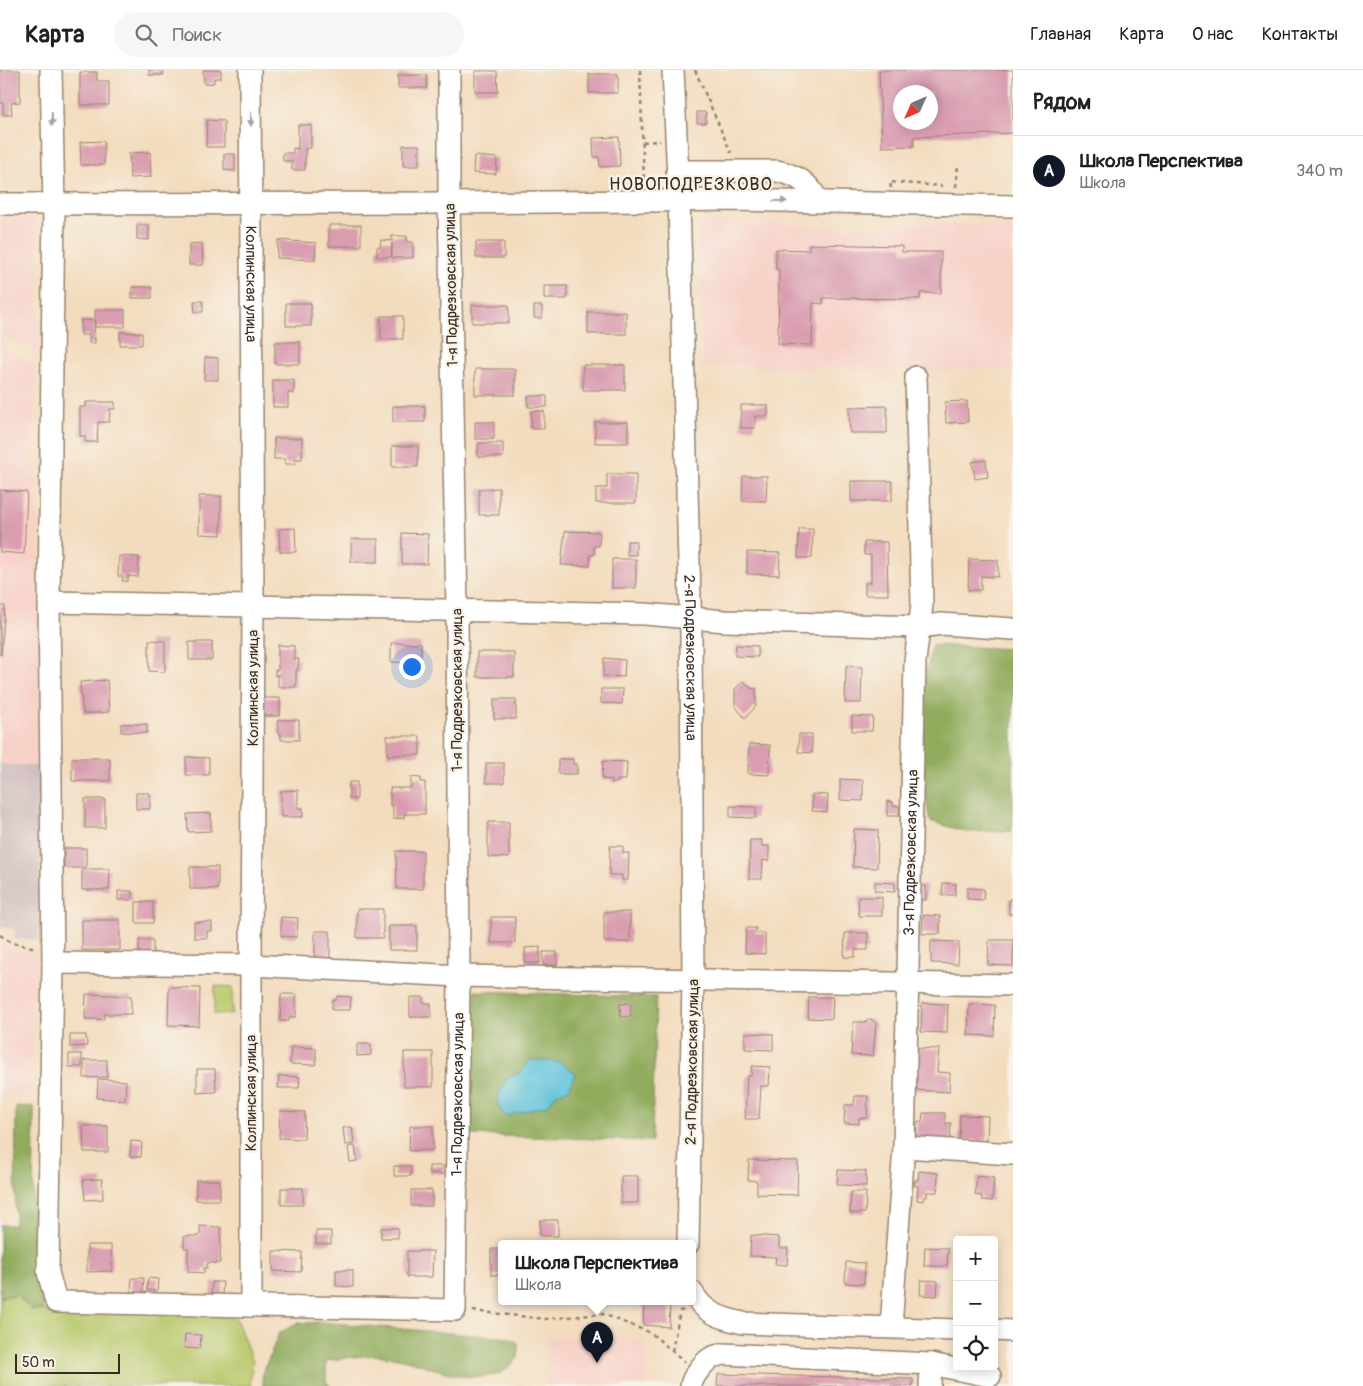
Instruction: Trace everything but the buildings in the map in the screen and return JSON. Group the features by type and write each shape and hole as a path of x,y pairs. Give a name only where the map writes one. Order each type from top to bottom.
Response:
{"street":[{"path":"51,70 54,204 49,602 53,957 48,1272 56,1302 455,1310"},
{"name":"Колпинская улица","path":"250,70 253,606 251,1306"},
{"name":"1-я Подрезковская улица","path":"449,70 449,203 457,610 459,976 455,1310"},
{"name":"2-я Подрезковская улица","path":"673,70 679,200 690,618 693,980 688,1240"},
{"path":"677,171 772,171 790,173 808,186 818,202"},
{"path":"0,204 449,203 679,200 1013,206"},
{"name":"3-я Подрезковская улица","path":"891,1327 904,1148 915,661 922,605 916,377"},
{"path":"49,602 646,614 724,621 920,627 942,624 1013,629"},
{"path":"53,957 459,976 1013,985"},
{"path":"904,1148 1013,1154"},
{"path":"696,1298 712,1314 742,1323 953,1330"},
{"path":"723,1354 725,1319"},
{"path":"998,1330 1013,1331"},
{"path":"694,1379 710,1359 723,1354 931,1364 990,1376"},
{"path":"930,1386 931,1364"}],"path":[{"path":"640,70 644,191"},
{"path":"695,70 734,159"},
{"path":"642,142 669,141"},
{"path":"956,186 958,166"},
{"path":"0,935 12,943 53,957"},
{"path":"672,1351 680,1311 687,1305"},
{"path":"455,1310 544,1319 603,1314 651,1333 672,1351 694,1379"}],"shaded area":[{"path":"36,217 39,354 5,335 1,345 36,368 30,478 37,479 41,766 0,764 0,219"},
{"path":"698,221 891,229 912,224 1013,226 1013,369 899,371 703,365"},
{"path":"0,764 41,766 39,940 14,939 15,929 0,927"},
{"path":"0,941 7,947 38,953 29,1094 0,1098"},
{"path":"548,1337 647,1340 645,1386 546,1386"}],"green space":[{"path":"932,645 1013,649 1013,823 1011,831 966,832 930,821 924,779 922,733 925,687"},
{"path":"215,986 233,987 232,1014 214,1014"},
{"path":"475,991 656,997 652,1141 471,1135","holes":["521,1072 569,1089 555,1095 548,1105 500,1111 497,1102 506,1079"]},
{"path":"16,1106 34,1107 33,1257 47,1295 42,1310 32,1310 16,1295 0,1297 0,1225 15,1225"},
{"path":"16,1295 33,1310 226,1311 236,1319 253,1362 251,1386 0,1386 0,1297"},
{"path":"320,1322 510,1338 518,1343 518,1358 500,1373 472,1377 392,1357 359,1356 326,1361 326,1381 330,1386 263,1386 262,1374 279,1333 298,1323"}],"water":[{"path":"530,1060 560,1062 575,1073 569,1089 555,1095 548,1105 507,1116 499,1108 498,1099 501,1089 506,1079 521,1072"}],"place":[{"name":"Школа Перспектива","path":"597,1363"}],"district":[{"name":"НОВОПОДРЕЗКОВО","path":"691,184"}]}
